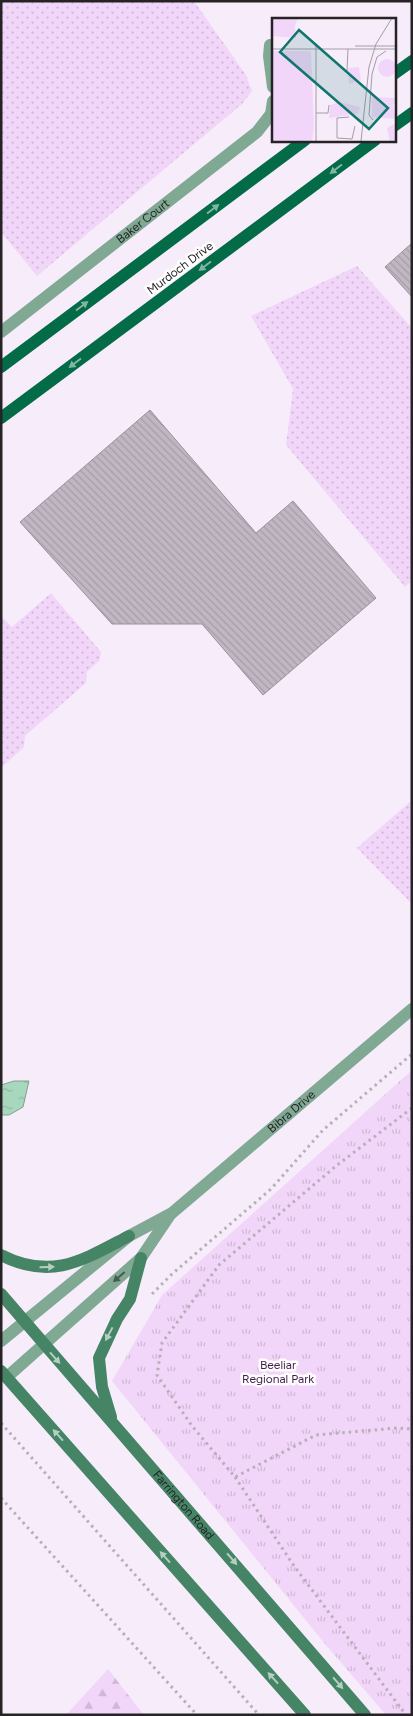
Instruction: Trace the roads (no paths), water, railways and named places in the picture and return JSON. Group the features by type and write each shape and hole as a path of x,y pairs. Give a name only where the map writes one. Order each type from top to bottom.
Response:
{"main road":[{"path":"396,73 412,61"},
{"path":"396,125 412,113"},
{"path":"1,367 305,141"},
{"name":"Murdoch Drive","path":"1,418 374,141"},
{"path":"1,1255 29,1266 44,1269 69,1266 129,1236"},
{"path":"112,1420 102,1387 99,1358 103,1346 130,1299 141,1258"},
{"name":"Farrington Road","path":"1,1294 42,1344 112,1420 365,1715"},
{"path":"4,1374 305,1715"}],"street":[{"path":"270,45 269,56 272,79"},
{"name":"Baker Court","path":"1,332 257,132 271,114 272,108"},
{"name":"Bibra Drive","path":"1,1341 129,1236 172,1213 412,1009"},
{"name":"Bibra Drive","path":"4,1374 42,1344 141,1258 172,1213"}],"water":[{"path":"14,1081 29,1081 23,1107 9,1115 1,1115 1,1085"}],"park label":[{"name":"Beeliar Regional Park","path":"278,1372"}]}
